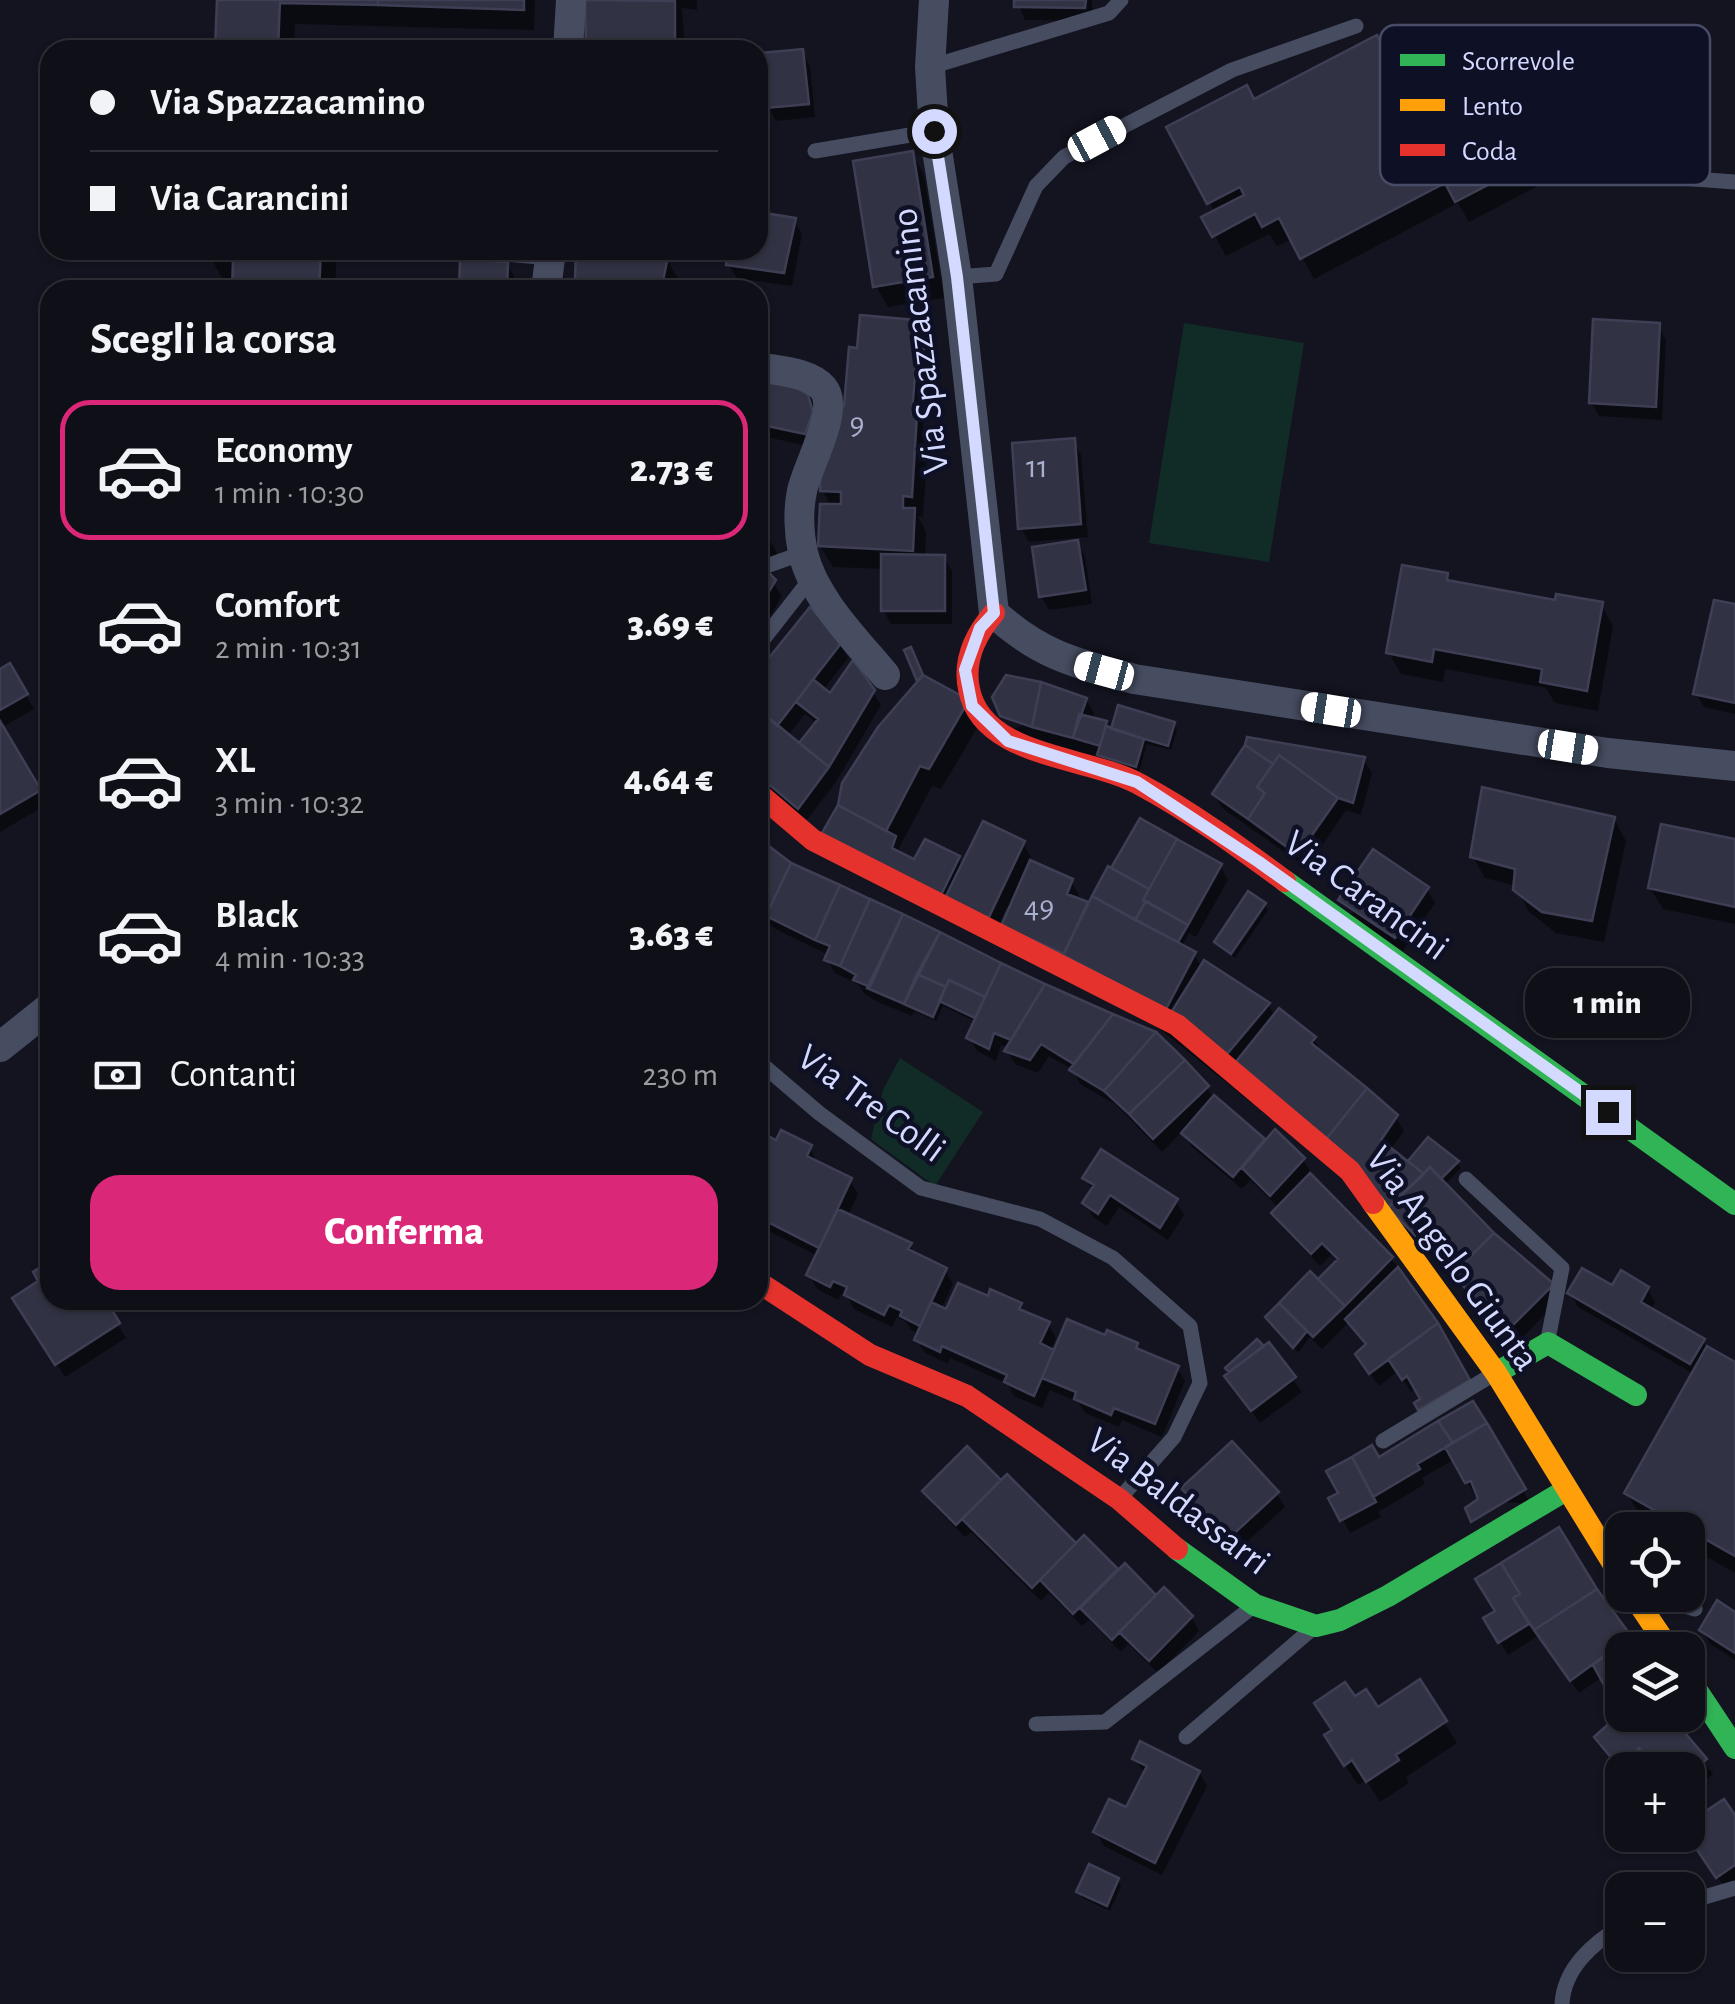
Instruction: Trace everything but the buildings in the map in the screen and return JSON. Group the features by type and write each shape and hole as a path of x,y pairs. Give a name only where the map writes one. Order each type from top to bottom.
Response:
{"street":[{"path":"569,40 571,0"},
{"name":"Via Spazzacamino","path":"934,0 930,67 934,131 957,277 994,613"},
{"path":"768,369 808,378 822,387 829,400 802,490 800,515 808,565 844,625 885,674"},
{"path":"994,613 1022,639 1073,663 1134,679 1608,753 1735,766"},
{"name":"Via Carancini","path":"994,613 980,628 965,670 972,706 1008,741 1137,782 1259,862 1735,1204"},
{"name":"Via Angelo Giunta","path":"768,801 812,840 1176,1025 1350,1171 1496,1374 1605,1551"},
{"path":"0,1047 40,1016"},
{"name":"Via Baldassarri","path":"768,1289 870,1356 967,1396 1119,1499 1192,1562 1255,1605 1316,1626"},
{"path":"1496,1374 1548,1342 1636,1395"},
{"path":"1316,1626 1340,1620 1388,1596 1566,1490"},
{"path":"1705,1703 1735,1748"}],"lane":[{"path":"930,67 1109,13 1121,0"},
{"path":"957,277 996,274 1036,186 1064,157 1232,70 1356,26"},
{"path":"815,152 934,131"},
{"path":"1710,180 1735,182"},
{"path":"768,568 808,565"},
{"path":"768,631 808,565"},
{"name":"Via Tre Colli","path":"768,1070 819,1113 921,1188 1040,1219 1113,1258 1190,1326 1200,1383 1174,1438 1119,1499"},
{"path":"1466,1179 1562,1268 1548,1342"},
{"path":"1383,1441 1496,1374"},
{"path":"1036,1724 1104,1722 1255,1605"},
{"path":"1186,1738 1316,1626"},
{"path":"1705,1897 1735,1888"},
{"path":"1562,2004 1562,1992 1588,1947 1605,1936"}],"green space":[{"path":"1184,323 1304,343 1269,562 1149,543"},
{"path":"900,1058 983,1112 935,1186 871,1139 883,1090"}],"traffic: fast":[{"path":"1285,881 1735,1204"},
{"path":"1496,1373 1548,1343 1636,1395"},
{"path":"1177,1549 1255,1605 1316,1626 1340,1620 1388,1596 1566,1490"},
{"path":"1705,1703 1735,1748"}],"traffic: slow":[{"path":"1373,1203 1496,1373 1605,1550"},
{"path":"1644,1612 1658,1632"}],"traffic: jam":[{"path":"994,613 972,648 968,668 969,689 978,712 994,729 1040,752 1139,784 1232,842 1285,881"},
{"path":"768,802 813,840 1177,1025 1350,1171 1373,1203"},
{"path":"768,1289 870,1355 967,1396 1119,1499 1177,1549"}],"route":[{"path":"934,131 957,277 994,613 980,628 965,670 972,706 1008,741 1137,782 1259,862 1608,1112"}]}
